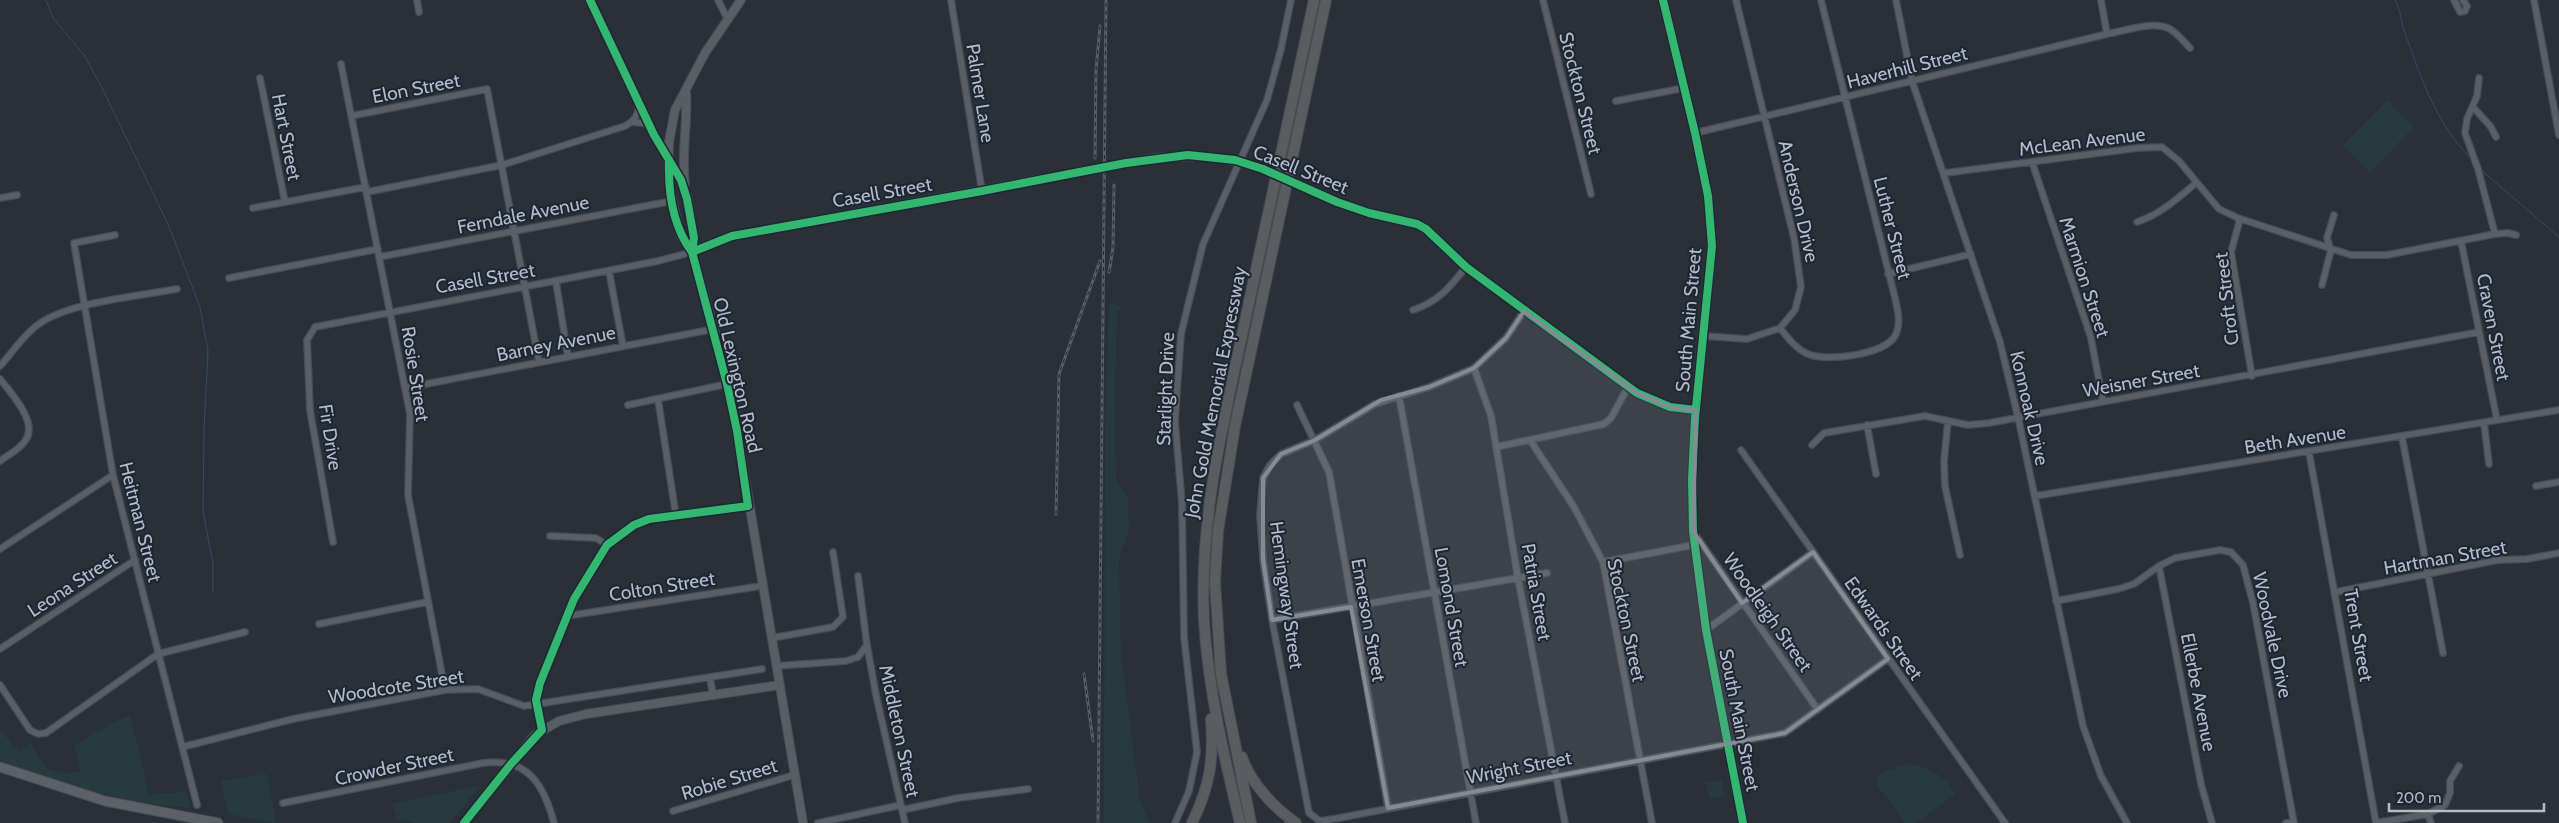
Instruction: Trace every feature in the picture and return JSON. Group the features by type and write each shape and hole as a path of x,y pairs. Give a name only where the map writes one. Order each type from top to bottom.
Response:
{"highway":[{"name":"John Gold Memorial Expressway","path":"1240,823 1220,736 1206,645 1204,578 1210,494 1314,0"},
{"name":"John Gold Memorial Expressway","path":"1251,823 1221,674 1215,582 1218,531 1224,479 1326,0"},
{"path":"1192,823 1203,800 1212,768 1212,735 1206,645"},
{"path":"1227,706 1244,762 1253,778 1264,794 1296,823"}],"main road":[{"name":"Old Lexington Road","path":"590,0 649,124 669,160 672,201 682,238 692,252 714,330 737,431 761,586 772,638 803,823"},
{"path":"688,199 681,180 669,160 672,122 675,110 705,54 727,18 741,0"},
{"name":"South Main Street","path":"1663,0 1708,196 1712,246 1696,410 1692,479 1693,531 1706,630 1743,823"},
{"path":"686,92 687,110 682,153 688,199"},
{"name":"Casell Street","path":"692,252 732,236 982,192 1155,158 1202,155 1240,162 1263,169 1337,202 1369,213 1417,224 1437,238 1466,267 1628,387 1637,393 1670,407 1696,410"},
{"name":"Old Lexington Road","path":"688,199 694,238 692,252"},
{"path":"464,823 511,764 542,730 559,721 586,714 780,685"},
{"path":"0,767 105,801 218,823"}],"street":[{"path":"417,0 419,12"},
{"path":"718,0 727,18"},
{"name":"Palmer Lane","path":"951,0 982,192"},
{"name":"Starlight Drive","path":"1175,823 1189,791 1197,752 1184,637 1182,504 1175,421 1178,350 1187,304 1204,244 1267,100 1281,49 1291,0"},
{"name":"Stockton Street","path":"1543,0 1591,194"},
{"name":"Anderson Drive","path":"1736,0 1794,238 1801,278 1795,310 1780,328"},
{"name":"Luther Street","path":"1780,328 1800,350 1820,358 1858,354 1885,346 1895,336 1898,325 1897,308 1822,0"},
{"name":"Konnoak Drive","path":"1896,0 1912,81 1945,173 2000,342 2035,496 2083,726 2101,776 2127,823"},
{"path":"2101,0 2107,34"},
{"path":"2454,0 2460,12 2465,11 2467,6 2463,0"},
{"path":"2534,0 2559,135"},
{"name":"Haverhill Street","path":"1695,133 2125,30 2156,26 2165,27 2175,33 2190,48"},
{"name":"Rosie Street","path":"341,64 405,388 411,428 408,495 445,690"},
{"name":"Hart Street","path":"260,78 285,202"},
{"path":"2479,78 2477,96 2467,119 2465,133 2478,169 2495,234"},
{"path":"1616,101 1684,88"},
{"name":"Elon Street","path":"351,116 487,89 502,166"},
{"path":"632,122 639,110 639,102"},
{"path":"2473,107 2491,127 2496,137"},
{"path":"253,208 502,166 632,122 649,124"},
{"name":"McLean Avenue","path":"1945,173 2138,148 2162,147 2179,161 2219,209 2238,218 2351,255 2387,255 2495,234 2508,233 2516,235"},
{"name":"Marmion Street","path":"2032,162 2091,338 2103,402"},
{"path":"502,166 539,362"},
{"path":"2137,222 2150,217 2170,205 2196,183"},
{"path":"0,198 17,194"},
{"name":"Ferndale Avenue","path":"380,257 672,201"},
{"path":"2322,285 2331,250 2327,238 2334,215"},
{"name":"Croft Street","path":"2238,218 2231,252 2252,376"},
{"name":"Heitman Street","path":"115,235 74,243 113,475 197,805"},
{"name":"Craven Street","path":"2461,240 2497,420"},
{"path":"229,278 378,250"},
{"name":"Casell Street","path":"308,335 315,328 556,282 692,252"},
{"path":"1888,274 1971,254"},
{"path":"1413,310 1431,304 1446,292 1466,267"},
{"path":"609,271 623,346"},
{"path":"556,282 568,357"},
{"path":"0,366 38,324 51,316 86,306 177,289"},
{"name":"Hemingway Street","path":"1317,819 1309,813 1305,798 1272,620 1263,560 1261,524 1263,478 1270,465 1281,454 1315,440 1381,400 1429,387 1474,368 1499,345 1524,311"},
{"path":"1704,336 1747,339 1780,328"},
{"name":"Barney Avenue","path":"405,388 714,330"},
{"name":"Weisner Street","path":"1812,445 1824,433 1867,425 1925,416 1968,425 2018,418 2252,376 2479,332"},
{"name":"Fir Drive","path":"308,335 310,410 333,542"},
{"name":"Patria Street","path":"1474,368 1491,416 1518,578 1565,823"},
{"path":"0,379 24,411 28,434 21,446 0,461"},
{"path":"628,405 727,384"},
{"path":"1496,447 1604,424 1611,418 1628,387"},
{"name":"Lomond Street","path":"1399,396 1476,823"},
{"path":"658,399 676,516"},
{"name":"Emerson Street","path":"1297,405 1329,472 1388,808"},
{"name":"Beth Avenue","path":"2035,496 2559,410"},
{"path":"1948,421 1944,461 1945,486 1960,555"},
{"path":"2484,423 2489,464"},
{"path":"1867,425 1876,474"},
{"path":"2402,436 2443,654"},
{"name":"Stockton Street","path":"1530,440 1574,507 1603,562 1652,823"},
{"name":"Edwards Street","path":"1741,450 2005,823"},
{"name":"Trent Street","path":"2309,452 2336,592 2376,823"},
{"path":"0,550 113,475"},
{"path":"2536,486 2559,482"},
{"path":"542,730 536,705 540,683 574,599 607,545 634,525 649,519 748,506"},
{"name":"Woodleigh Street","path":"1693,531 1818,710"},
{"path":"550,536 596,538 607,545"},
{"path":"1603,562 1694,546"},
{"name":"Woodvale Drive","path":"2056,601 2118,590 2134,584 2159,566 2186,555 2220,550 2231,552 2243,564 2262,648 2294,822"},
{"path":"772,638 833,627 843,617 833,552"},
{"path":"1706,630 1812,552"},
{"name":"Hartman Street","path":"2336,592 2498,560 2527,559 2559,553"},
{"name":"Leona Street","path":"0,649 135,560"},
{"name":"Ellerbe Avenue","path":"2159,566 2201,784 2212,823"},
{"path":"1272,620 1434,594 1547,573"},
{"path":"776,666 842,662 858,657 868,645 858,576"},
{"name":"Colton Street","path":"567,616 761,586"},
{"path":"318,624 427,602"},
{"path":"0,685 30,730 38,734 46,733 158,654 245,632"},
{"name":"Middleton Street","path":"868,645 871,671 905,823"},
{"name":"Wright Street","path":"1317,819 1340,818 1556,775 1785,733 1888,659"},
{"name":"Woodcote Street","path":"182,747 294,720 445,690 478,689 524,706 762,669"},
{"path":"710,678 713,695"},
{"name":"Crowder Street","path":"283,804 484,763 511,764"},
{"path":"511,764 527,773 542,788 554,823"},
{"path":"2376,823 2430,819 2445,805 2450,793 2450,781 2459,766"},
{"name":"Robie Street","path":"673,811 794,775"},
{"path":"818,823 958,798 1028,789"},
{"path":"2286,823 2294,822"}],"highlighted area":[{"path":"1524,311 1637,393 1670,407 1696,410 1693,531 1742,603 1813,552 1888,659 1785,733 1388,808 1351,607 1272,620 1263,560 1263,478 1281,454 1315,440 1381,400 1429,387 1474,368 1506,338"}],"green space":[{"path":"2387,100 2414,127 2370,172 2343,145"},
{"path":"1109,303 1121,306 1117,314 1115,394 1116,480 1128,497 1129,530 1119,558 1121,655 1140,800 1149,823 1104,823 1105,428"},
{"path":"130,714 149,794 186,792 191,808 166,806 94,792 0,761 0,729 19,753 31,743 40,760 49,769 61,773 80,772 74,745"},
{"path":"1909,764 1924,767 1936,773 1947,782 1956,794 1915,823 1905,823 1877,785 1877,777 1888,770"},
{"path":"267,774 276,823 228,814 221,781"},
{"path":"1722,780 1725,796 1710,799 1706,783"},
{"path":"481,785 450,823 415,823 397,818 392,804"}],"waterway":[{"path":"46,0 53,18 84,55 103,90 168,224 200,307 208,351 204,429 203,511 213,564 213,592"},
{"path":"2395,0 2410,47 2430,99 2449,131 2472,159"},
{"path":"2481,170 2559,237"}],"railway":[{"path":"1098,823 1106,0"},
{"path":"1095,158 1096,70 1100,26"},
{"path":"1109,272 1113,248 1114,185"},
{"path":"1056,514 1059,374 1100,261"},
{"path":"1084,674 1093,741"}],"cycle path":[{"path":"590,0 654,135 681,180 687,199 694,238 692,252"},
{"path":"1663,0 1708,196 1712,246 1695,418 1692,479 1693,531 1706,630 1743,823"},
{"path":"692,252 732,236 1126,163 1188,155 1235,160 1263,169 1337,202 1369,213 1417,224 1426,229 1466,267 1637,393 1670,407 1696,410"},
{"path":"464,823 511,764 542,730 536,700 540,683 574,599 607,545 634,525 649,519 748,506 737,431 727,384 692,252 680,231 673,208 669,160"}]}
